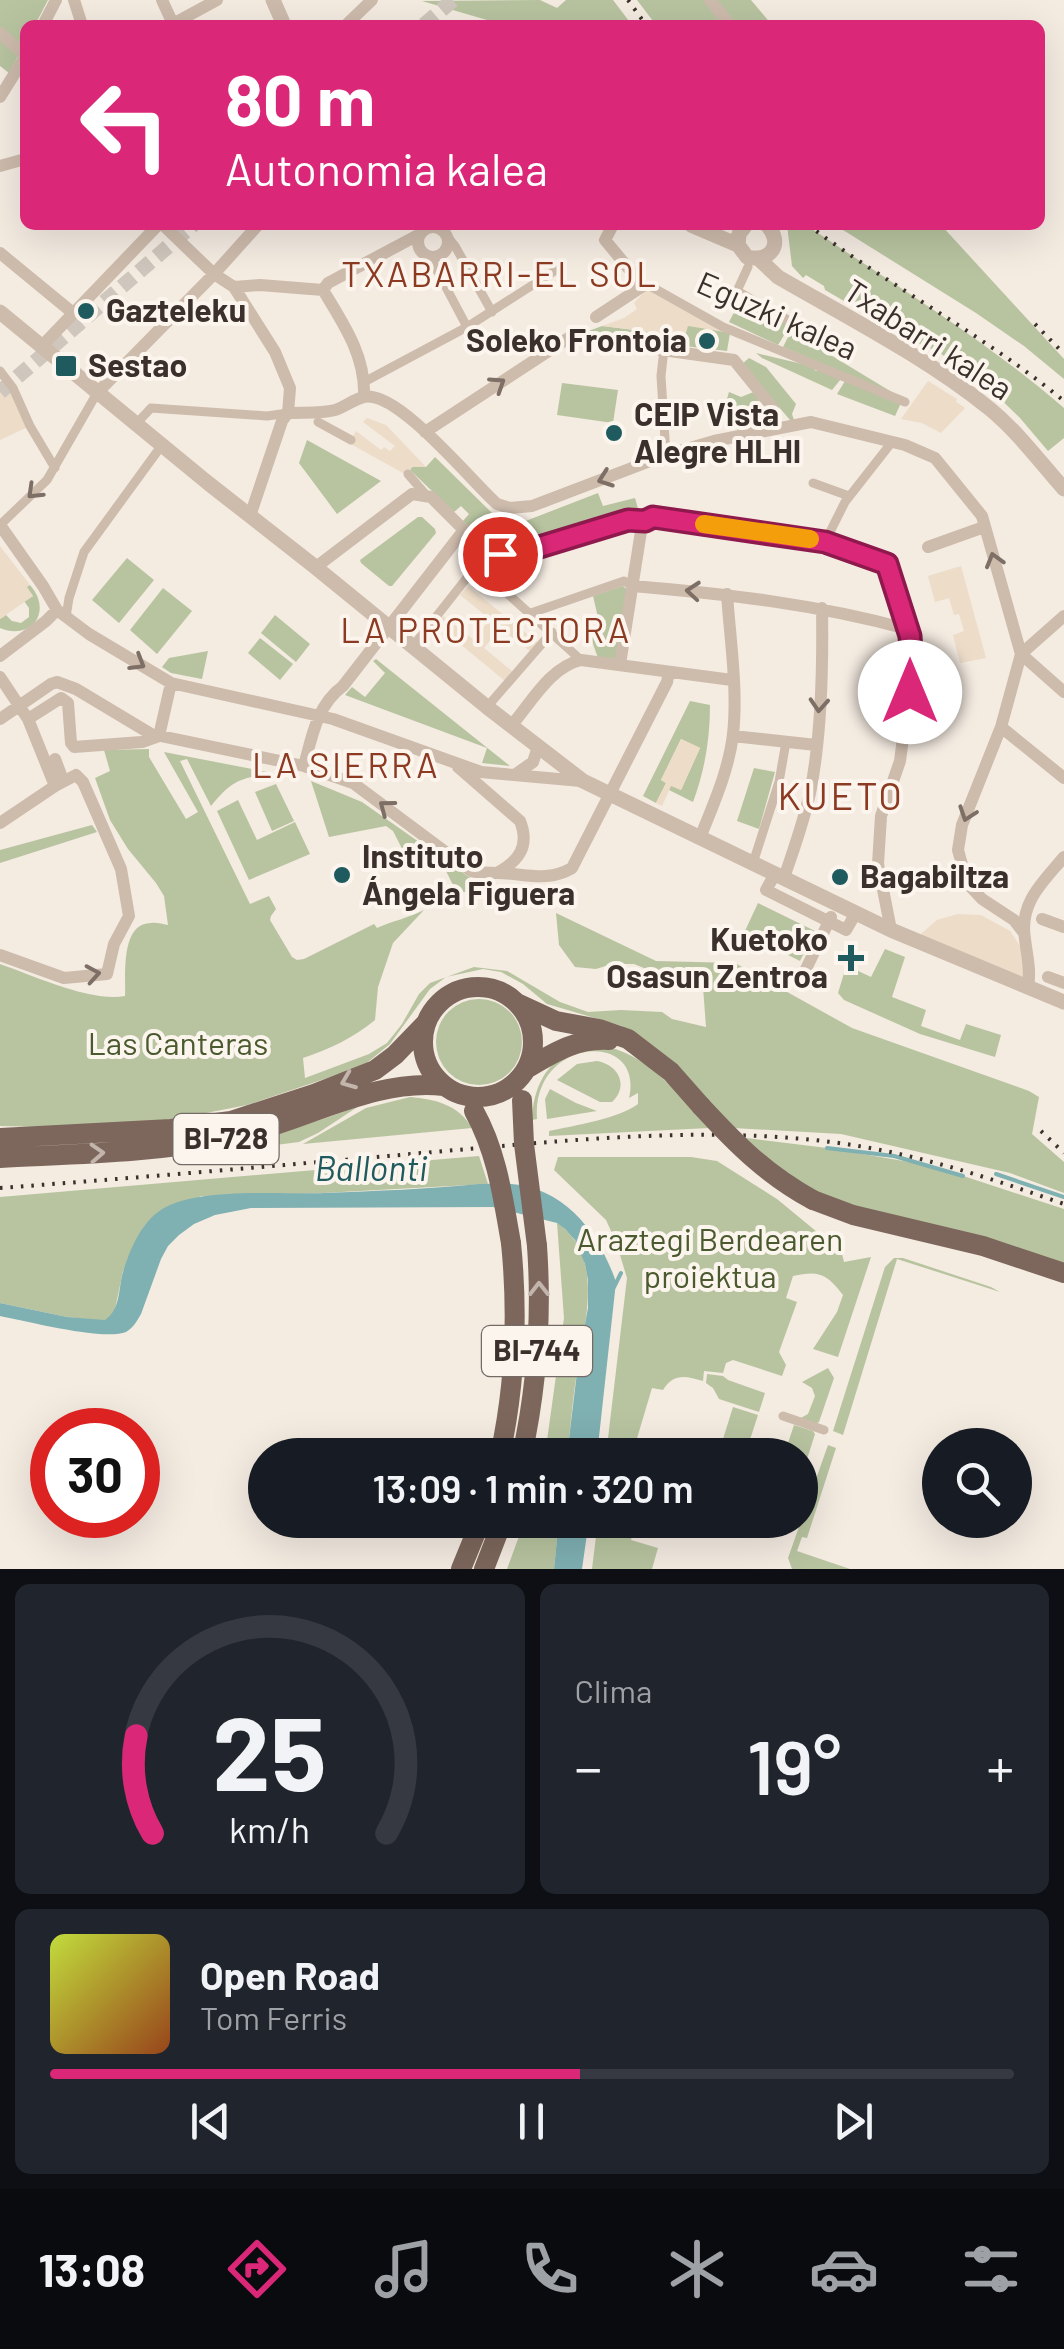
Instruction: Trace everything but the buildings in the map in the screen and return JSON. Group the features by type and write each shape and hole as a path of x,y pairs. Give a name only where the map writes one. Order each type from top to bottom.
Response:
{"main road":[{"name":"BI-728","path":"0,1138 154,1131 231,1120 375,1070 426,1024 441,1000 466,988 493,989 556,1021 628,1038 671,1072 754,1160 790,1188 814,1200 854,1215 983,1246 1064,1273"},
{"path":"517,1003 528,1018 532,1035 532,1052 524,1073"},
{"path":"426,1024 422,1040 425,1058 432,1073 450,1089"},
{"name":"BI-728","path":"0,1158 155,1148 232,1138 396,1086 422,1083 470,1097 484,1097 511,1086 559,1050 580,1041 605,1040 645,1050"},
{"name":"BI-744","path":"524,1073 524,1144 538,1246 539,1330 525,1438"},
{"name":"BI-744","path":"450,1089 474,1111 488,1139 511,1243 516,1298 511,1386 503,1438"},
{"path":"462,1569 474,1538"},
{"path":"484,1569 496,1538"}],"street":[{"path":"180,20 217,0"},
{"path":"351,20 372,0"},
{"path":"710,0 726,20"},
{"path":"0,34 20,52"},
{"path":"0,97 20,64"},
{"path":"41,346 155,230"},
{"path":"166,230 234,287 275,352 290,388 288,413 250,516"},
{"path":"254,230 96,393 47,480 0,525 61,613 170,683 318,715 481,772 584,781"},
{"path":"323,290 328,282 425,230"},
{"path":"438,230 455,246 492,312"},
{"name":"Eguzki kalea","path":"611,230 606,240 643,286 650,286 723,327 905,402"},
{"name":"Txabarri kalea","path":"703,230 738,244 754,263 958,385 1020,438 1064,489"},
{"path":"738,244 742,230"},
{"path":"771,230 770,254 754,263 737,291 795,324"},
{"path":"771,230 785,272 798,288"},
{"path":"420,234 418,246 422,254 430,258 467,327"},
{"path":"430,258 444,254 446,236"},
{"path":"0,253 73,313"},
{"path":"136,424 151,408 267,416 340,409 364,389 556,270"},
{"path":"596,317 643,286"},
{"path":"234,287 323,290"},
{"path":"323,290 354,342 364,389"},
{"path":"0,312 96,393 584,781 891,930 1064,1002"},
{"path":"426,432 570,337 734,360 772,408 776,428"},
{"path":"664,349 661,376 666,455"},
{"path":"0,371 55,468"},
{"path":"364,389 400,408 497,504 510,508 532,506 714,441 811,422 892,442 935,458 982,516 1021,654 1001,727 962,825 958,850 967,883 1014,920 1024,933"},
{"path":"318,422 350,440"},
{"path":"825,542 850,496 892,442"},
{"path":"0,656 61,613 84,552 162,445"},
{"path":"408,474 426,496"},
{"path":"813,483 850,496"},
{"path":"304,766 318,715 464,530 434,500 415,494 316,567"},
{"path":"475,542 486,542 506,557 628,520 645,521 653,517 825,542 887,564 907,629 912,669 900,761 880,816 878,864 891,930"},
{"path":"620,664 645,521"},
{"path":"928,547 984,527"},
{"path":"413,646 472,562 581,660"},
{"path":"531,613 624,581 633,586 822,608 907,629"},
{"path":"700,838 718,793 733,736 727,594"},
{"path":"822,608 822,662 812,786 804,818 779,876 766,890 846,930 856,913"},
{"path":"1021,654 1064,616"},
{"path":"487,707 552,632"},
{"path":"1021,654 1064,692"},
{"path":"512,726 557,670 568,662 620,664 732,680"},
{"path":"0,719 58,682 76,689 142,731 304,766 353,783 471,871 543,878 572,868 669,672"},
{"path":"0,677 28,719 59,783"},
{"path":"159,736 170,683"},
{"path":"28,719 62,698 66,700 74,747 142,742 159,736"},
{"path":"1001,727 1064,778"},
{"path":"733,736 816,745"},
{"path":"753,864 779,782 786,742"},
{"path":"516,774 534,760 538,747"},
{"path":"55,759 59,783"},
{"path":"453,763 520,821 525,834 520,856 497,873"},
{"path":"0,823 76,775 84,782 121,869 128,916 114,944 108,974 64,978 0,956"},
{"path":"1005,913 1026,906 1061,866"},
{"path":"806,969 838,904"},
{"path":"1026,906 1028,986"},
{"path":"1042,919 1064,927"},
{"path":"1048,977 1064,983"},
{"path":"783,1416 824,1430"}],"green space":[{"path":"0,0 48,0 38,20 20,20 20,52 9,73 0,66"},
{"path":"540,0 557,8 566,0 613,0 628,20 487,20 422,1"},
{"path":"637,0 751,0 768,20 652,20"},
{"path":"788,230 814,230 938,313 1064,408 1064,438 1048,451 987,386 937,351 856,308 806,275 803,278 792,266"},
{"path":"843,230 946,230 1064,359 1064,379 976,313"},
{"path":"742,297 791,324 778,345 729,322"},
{"name":"Soleko Frontoia","path":"687,325 730,333 727,351 684,346"},
{"path":"602,326 683,336 682,346 586,332"},
{"path":"791,331 900,397 783,347"},
{"path":"756,353 811,366 841,379 832,390"},
{"path":"749,358 766,367 796,404 794,420 742,364"},
{"path":"845,381 901,403 895,416 837,394"},
{"path":"562,383 618,390 613,423 557,415"},
{"path":"756,391 766,421 740,433 723,412 729,392 741,397"},
{"path":"307,440 381,481 337,514 299,463"},
{"path":"435,457 492,513 523,522 598,493 603,506 635,498 639,512 502,551 463,521 469,514 461,506 454,512 410,470 426,467"},
{"path":"418,517 436,533 389,586 360,560"},
{"path":"127,558 154,580 119,623 92,600"},
{"path":"30,585 40,605 36,621 21,630 0,628 0,619 6,615 21,623 29,617 24,601 33,596 26,587"},
{"path":"623,586 629,591 619,661 598,658 588,630 600,626 593,596"},
{"path":"163,588 192,611 157,654 130,630"},
{"path":"275,615 310,644 296,662 261,633"},
{"path":"260,638 293,664 280,680 248,653"},
{"path":"208,651 202,679 171,673 162,667 169,658"},
{"path":"376,659 510,766 482,763 487,748 345,695 352,687 365,697 385,673 373,661"},
{"path":"690,701 710,705 706,754 693,802 669,790 671,785 681,790 700,748 681,739 661,780 666,783 656,803 643,796"},
{"name":"Las Canteras","path":"149,749 149,757 186,819 198,812 164,752 278,774 240,781 211,806 187,759 180,761 250,904 269,896 276,909 270,920 297,960 374,924 377,928 424,910 393,943 378,987 375,1020 341,1042 303,1058 305,1078 369,1054 387,1043 419,994 430,983 446,977 430,989 390,1044 363,1066 247,1105 124,1129 0,1126 0,964 79,992 125,996 125,964 134,932 141,925 168,925 164,896 110,820 95,778 110,771 104,750"},
{"path":"754,768 775,772 759,829 737,821"},
{"path":"311,781 362,802 486,889 457,893 441,861 414,872 393,831 386,826 329,837"},
{"path":"276,784 294,821 272,831 255,792"},
{"path":"238,800 257,840 295,822 310,854 249,880 217,811"},
{"path":"92,825 97,832 0,863 0,850"},
{"path":"758,903 815,931 800,961 744,933"},
{"path":"556,913 656,961 735,963 852,1028 1039,1097 1032,1134 1064,1162 1064,1193 1010,1173 841,1134 733,1128 694,1086 622,1026 547,1004 501,972 483,969 447,977 474,967 507,971 560,1002 588,1012 662,1012 672,1019 706,1027 703,987 634,964 596,969 575,967 559,945"},
{"path":"885,949 905,957 892,997 926,1010 921,1026 960,1040 966,1024 1001,1035 995,1057 920,1034 844,1000 838,993 845,970 854,969 871,977"},
{"path":"471,999 487,999 510,1011 519,1025 519,1059 510,1073 487,1085 471,1085 455,1078 443,1066 436,1050 436,1034 443,1018 455,1006"},
{"path":"608,1047 652,1069 709,1128 549,1136 549,1131 608,1117 638,1104 638,1093 629,1098 629,1076 621,1061 605,1053 587,1052 568,1058 551,1071 540,1092 537,1119 532,1120 538,1087 556,1061 576,1051"},
{"path":"597,1061 611,1067 619,1077 620,1089 612,1102 600,1102 557,1080 577,1064"},
{"path":"550,1089 597,1111 547,1119 545,1099"},
{"path":"410,1097 446,1105 472,1128 303,1144 366,1108"},
{"path":"359,1106 299,1142 181,1157 271,1135"},
{"path":"739,1137 933,1166 1064,1209 1064,1266 852,1206 802,1185"},
{"path":"479,1156 488,1184 201,1196 146,1224 123,1271 114,1314 105,1321 0,1303 0,1197"},
{"name":"Araztegi Berdearen proiektua","path":"558,1157 691,1157 717,1161 777,1199 834,1246 844,1262 871,1257 838,1357 813,1349 837,1312 843,1295 822,1275 793,1276 786,1298 797,1302 779,1352 786,1365 782,1376 733,1360 726,1363 723,1373 704,1371 703,1381 680,1377 663,1390 652,1388 637,1438 608,1438 627,1278 606,1220 554,1170"},
{"path":"557,1223 581,1251 588,1287 569,1438 547,1438 564,1318"},
{"path":"894,1258 1000,1292 897,1259 843,1435 833,1431 885,1267"},
{"path":"828,1368 834,1378 819,1422 799,1419 808,1414 815,1396 812,1388 802,1382"},
{"path":"707,1374 723,1376 765,1393 759,1412 719,1399 706,1383"},
{"path":"733,1407 758,1415 751,1438 723,1438"},
{"path":"794,1425 815,1434 814,1438 790,1438"},
{"path":"828,1445 836,1448 818,1504 818,1473"},
{"path":"518,1538 557,1538 554,1569 507,1569"},
{"path":"596,1538 632,1538 658,1548 652,1569 592,1569"},
{"path":"795,1538 802,1538 797,1551 850,1569 792,1569 788,1558"}],"shaded area":[{"path":"650,286 732,333 688,326 685,336 602,326 637,309 634,303"},
{"path":"7,378 30,426 0,440 0,387"},
{"path":"928,381 965,408 941,433 922,423 901,419"},
{"path":"367,418 386,425 426,467 412,467 408,474 403,473 349,443 356,431 381,450 384,447 390,451 395,446 363,422"},
{"path":"0,546 30,585 27,587 33,596 0,619"},
{"path":"961,566 986,658 960,663 953,635 964,631 959,614 954,615 949,598 935,602 928,576"},
{"name":"LA PROTECTORA","path":"468,586 537,642 530,651 500,628 484,648 513,672 505,681 436,624 443,616 474,640 490,619 460,595"},
{"path":"681,739 700,748 681,790 671,786 662,806 656,803 666,783 661,780"},
{"path":"958,914 981,915 1010,931 1022,949 1028,986 914,940 937,920"}],"water":[{"path":"479,1184 531,1187 564,1204 590,1231 616,1282 599,1438 569,1438 588,1308 585,1264 575,1240 557,1223 493,1207 251,1208 215,1215 194,1224 168,1246 141,1314 126,1332 83,1332 0,1316 0,1303 67,1317 105,1320 116,1304 128,1256 146,1224 158,1212 192,1198"},
{"path":"557,1538 586,1538 582,1569 554,1569"}],"waterway":[{"path":"827,1148 894,1156 963,1176"},
{"path":"996,1174 1064,1197"},
{"path":"614,1287 621,1273"}],"tunnel":[{"path":"430,20 453,0"},
{"path":"0,392 187,230"}],"railway":[{"path":"628,0 642,20"},
{"path":"815,230 1002,354 1064,401"},
{"path":"1035,324 1064,354"},
{"path":"1041,1131 1064,1153"},
{"path":"0,1188 589,1139 735,1135 831,1142 891,1152 978,1175 1064,1204"}],"slow traffic":[{"path":"704,524 810,539"}],"place":[{"name":"Gazteleku","path":"86,311"},
{"name":"Soleko Frontoia","path":"707,341"},
{"name":"Sestao","path":"66,366"},
{"name":"CEIP Vista Alegre HLHI","path":"614,433"},
{"name":"Instituto Ángela Figuera","path":"342,875"},
{"name":"Bagabiltza","path":"840,877"},
{"name":"Kuetoko Osasun Zentroa","path":"851,958"}],"district":[{"name":"TXABARRI-EL SOL","path":"500,275"},
{"name":"LA PROTECTORA","path":"486,631"},
{"name":"LA SIERRA","path":"346,766"},
{"name":"KUETO","path":"841,797"}],"route":[{"path":"500,554 510,556 628,520 645,521 653,517 825,542 887,564 910,636 910,692"}],"water label":[{"name":"Ballonti","path":"371,1169"}]}
